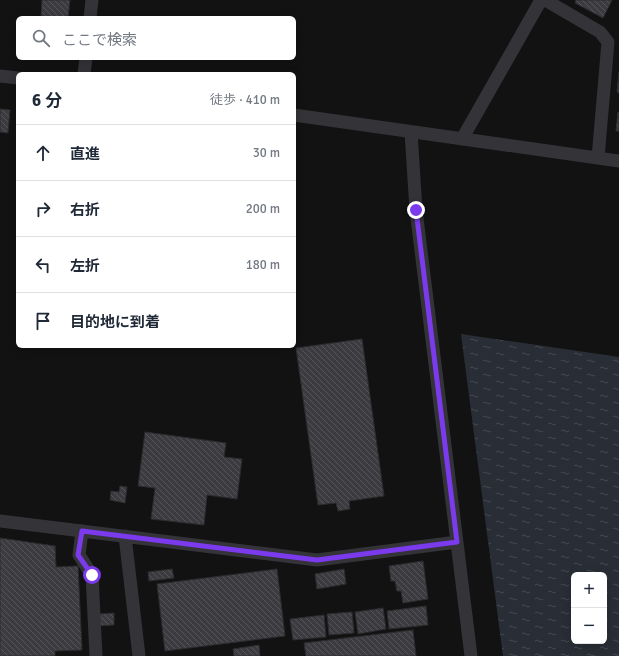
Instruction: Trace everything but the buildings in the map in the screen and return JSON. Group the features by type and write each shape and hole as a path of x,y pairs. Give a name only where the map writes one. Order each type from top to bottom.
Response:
{"street":[{"path":"90,16 92,0"},
{"path":"462,139 542,0"},
{"path":"545,0 600,32 608,42 598,158"},
{"path":"84,72 86,60"},
{"path":"0,76 16,78"},
{"path":"296,115 619,161"},
{"path":"411,132 416,210 471,656"},
{"path":"0,521 317,560 457,542"},
{"path":"82,531 78,555 92,575 96,656"},
{"path":"125,536 139,656"}],"water":[{"path":"461,334 619,357 619,656 503,656"}],"route":[{"path":"92,575 78,555 82,531 317,560 457,542 416,210"}]}
